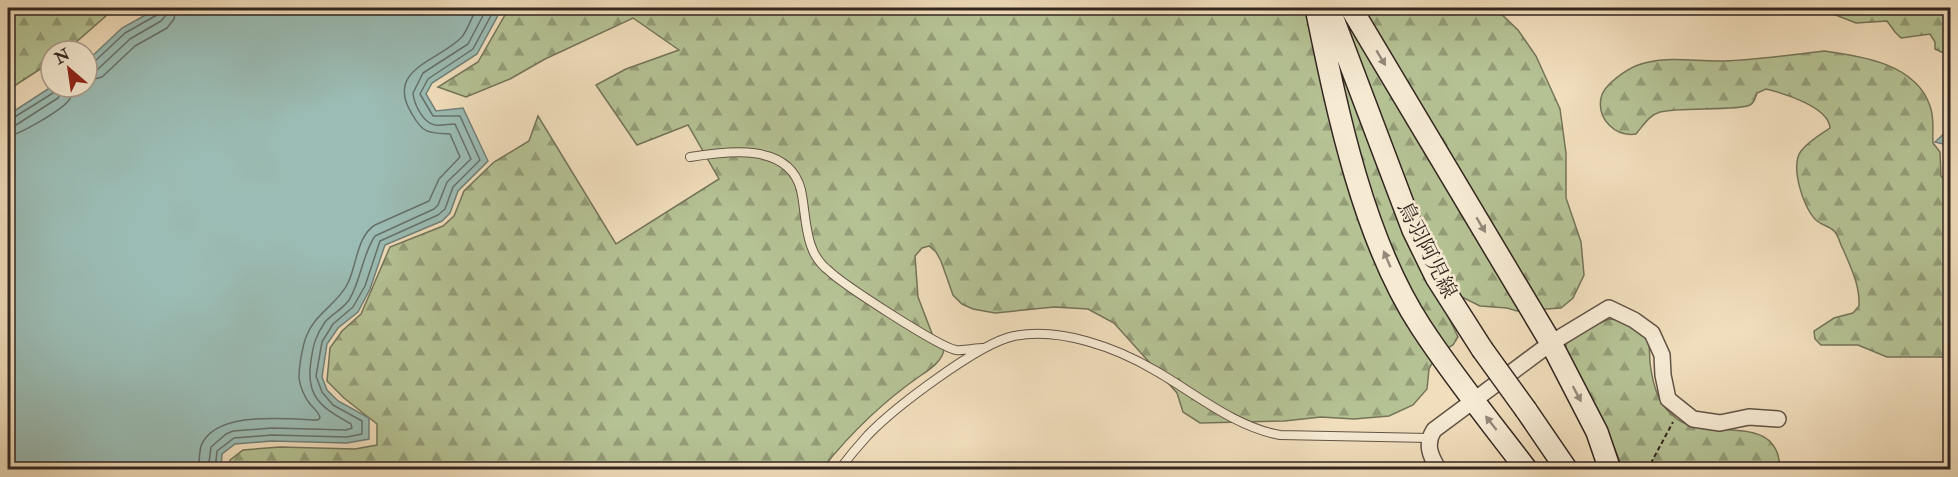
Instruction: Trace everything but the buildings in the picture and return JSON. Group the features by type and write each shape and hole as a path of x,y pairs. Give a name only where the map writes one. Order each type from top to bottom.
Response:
{"main road":[{"path":"1316,8 1345,133 1366,210 1396,282 1420,326 1527,470"},
{"name":"鳥羽阿児線","path":"1329,8 1413,230 1436,277 1482,349 1567,470"},
{"path":"1351,8 1551,343 1597,432 1610,470"}],"street":[{"path":"1438,470 1430,457 1429,438 1434,430 1551,343 1609,308 1634,320 1652,333 1662,355 1668,399 1693,419 1720,423 1749,417 1778,419"}],"lane":[{"path":"690,158 723,151 763,154 789,167 800,187 812,249 827,270 942,345 956,350 985,348"},
{"path":"839,470 870,434 906,403 985,348 1002,339 1043,334 1076,339 1128,355 1261,432 1280,435 1429,438"}],"path":[{"path":"1657,470 1652,461 1679,409"}],"green space":[{"path":"8,8 115,8 80,39 39,39 39,70 8,90"},
{"path":"509,8 1495,8 1518,30 1536,56 1560,109 1566,153 1566,198 1581,242 1584,275 1573,298 1561,308 1517,311 1480,306 1462,297 1453,299 1447,306 1448,316 1458,337 1453,345 1437,354 1429,369 1427,389 1413,405 1389,416 1200,423 1183,412 1177,393 1114,323 1088,309 1054,307 995,313 973,309 962,304 953,295 941,261 929,246 922,248 915,256 918,297 936,344 944,349 943,353 935,365 893,396 868,419 822,469 230,470 230,460 243,450 280,447 355,449 377,445 377,424 344,398 327,381 330,348 342,331 361,314 390,247 443,226 454,216 464,191 494,162 529,141 538,116 616,244 719,179 688,125 637,145 596,85 626,69 679,50 633,18 545,59 510,79 466,97 438,87 478,62"},
{"path":"1818,8 1950,8 1950,56 1935,49 1935,42 1930,34 1901,38 1887,21 1856,23"},
{"path":"1824,51 1871,60 1900,71 1913,80 1923,92 1930,106 1933,143 1940,152 1941,176 1945,180 1950,180 1950,357 1887,357 1858,345 1821,345 1815,339 1814,331 1834,318 1853,313 1859,306 1854,277 1838,236 1811,214 1797,176 1798,158 1801,151 1830,128 1828,120 1814,107 1766,89 1757,93 1752,104 1744,107 1656,113 1636,134 1628,134 1621,133 1609,125 1600,106 1603,93 1616,78 1638,65 1649,62 1736,60"},
{"path":"1609,319 1629,324 1638,329 1647,339 1655,387 1665,408 1671,414 1690,425 1755,433 1768,440 1777,451 1780,469 1623,469 1606,427 1566,354 1566,344"}],"water":[{"path":"158,8 502,8 477,54 432,83 426,94 436,111 463,108 488,161 458,191 450,213 442,221 385,245 370,289 358,312 338,328 327,344 322,377 327,390 338,401 369,418 369,439 347,443 272,441 235,444 222,454 221,469 8,469 8,115 39,95 39,99 99,99 99,50 122,28"},
{"path":"1950,128 1950,176 1946,177 1948,145 1935,142"}]}
